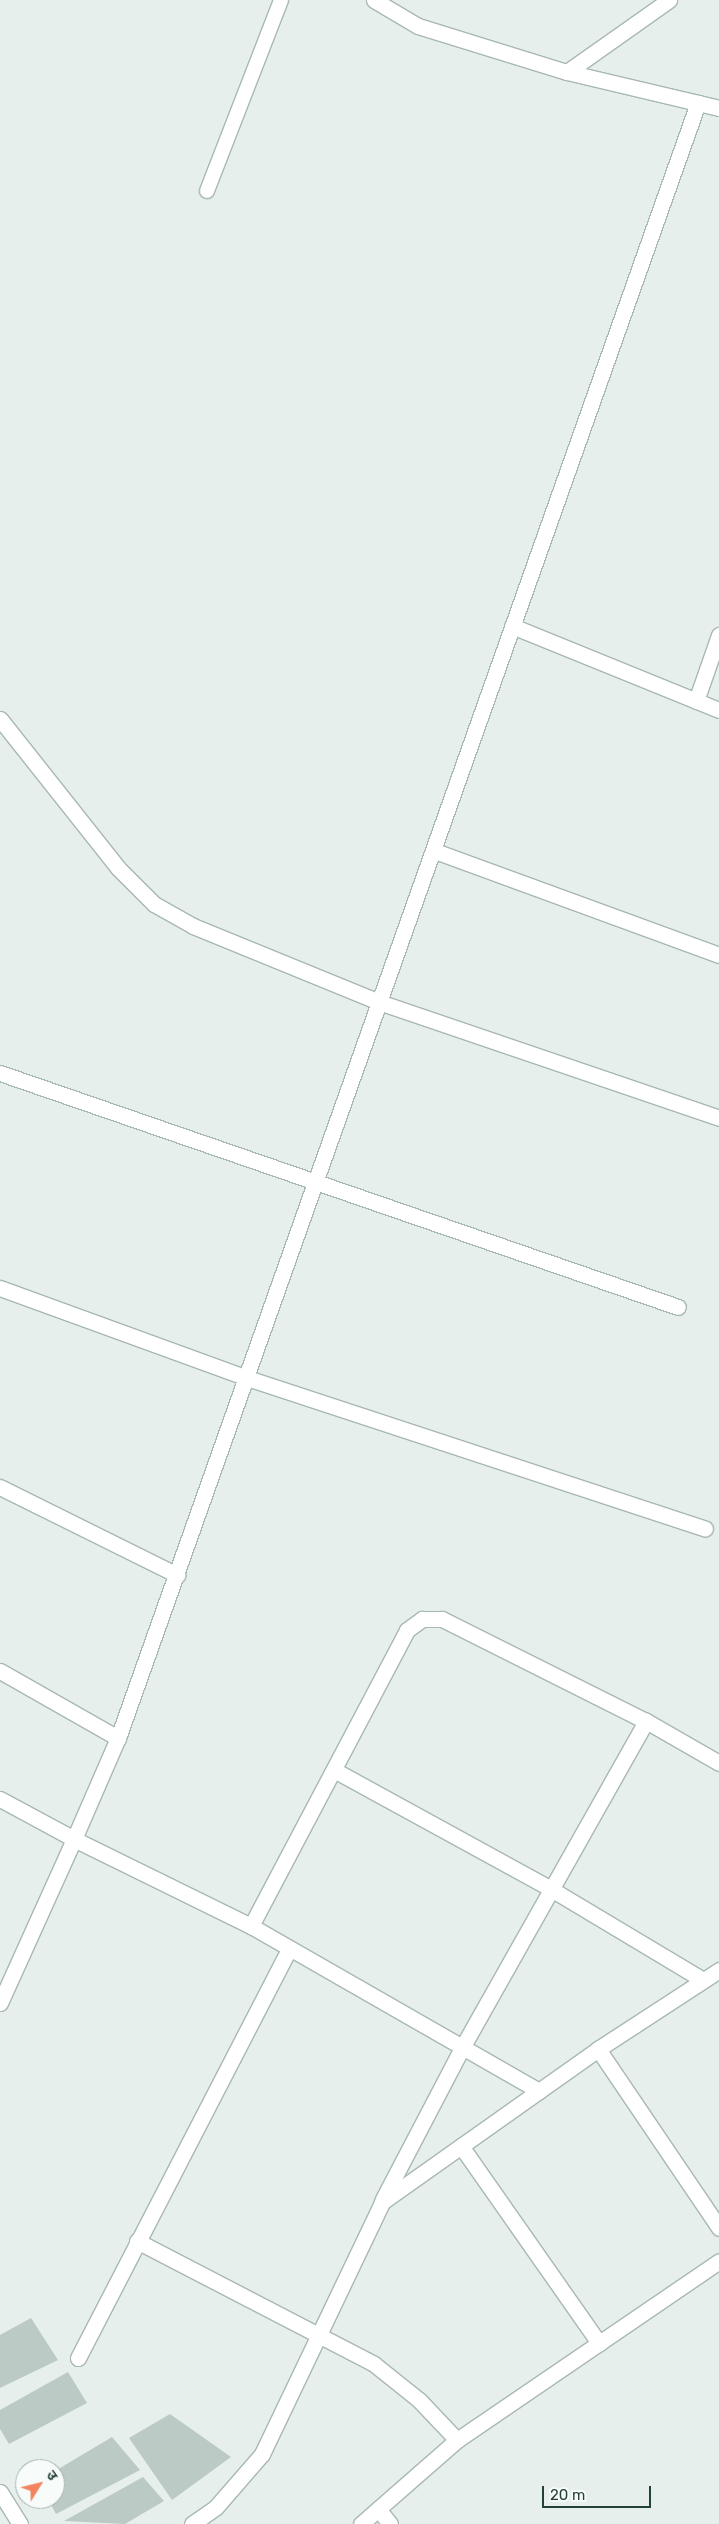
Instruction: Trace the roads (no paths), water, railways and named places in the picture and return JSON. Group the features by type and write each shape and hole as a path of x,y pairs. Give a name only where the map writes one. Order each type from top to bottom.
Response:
{"street":[{"path":"374,0 418,26 567,72 719,108"},
{"path":"567,72 668,0"},
{"path":"0,2003 118,1738 317,1184 379,1002 435,851 512,626 698,103"},
{"path":"512,626 719,710"},
{"path":"696,701 719,636"},
{"path":"0,719 118,868 154,904 193,926 379,1002 719,1118"},
{"path":"435,851 719,955"},
{"path":"0,1073 317,1184 678,1307"},
{"path":"0,1288 247,1378 705,1529"},
{"path":"0,1487 177,1574"},
{"path":"250,1926 407,1630 422,1619 442,1620 646,1721 719,1763"},
{"path":"0,1671 118,1738"},
{"path":"192,2524 216,2507 262,2454 382,2202 463,2046 646,1721"},
{"path":"334,1770 550,1889 704,1980"},
{"path":"0,1799 74,1839 250,1926 539,2091"},
{"path":"78,2358 289,1949"},
{"path":"382,2202 598,2049 719,1970"},
{"path":"598,2049 719,2228"},
{"path":"461,2146 599,2343"},
{"path":"137,2241 319,2333 374,2364 419,2400 457,2440"},
{"path":"361,2524 457,2440 719,2261"},
{"path":"0,2492 20,2524"},
{"path":"378,2509 390,2524"}],"lane":[{"path":"207,192 281,0"}]}
